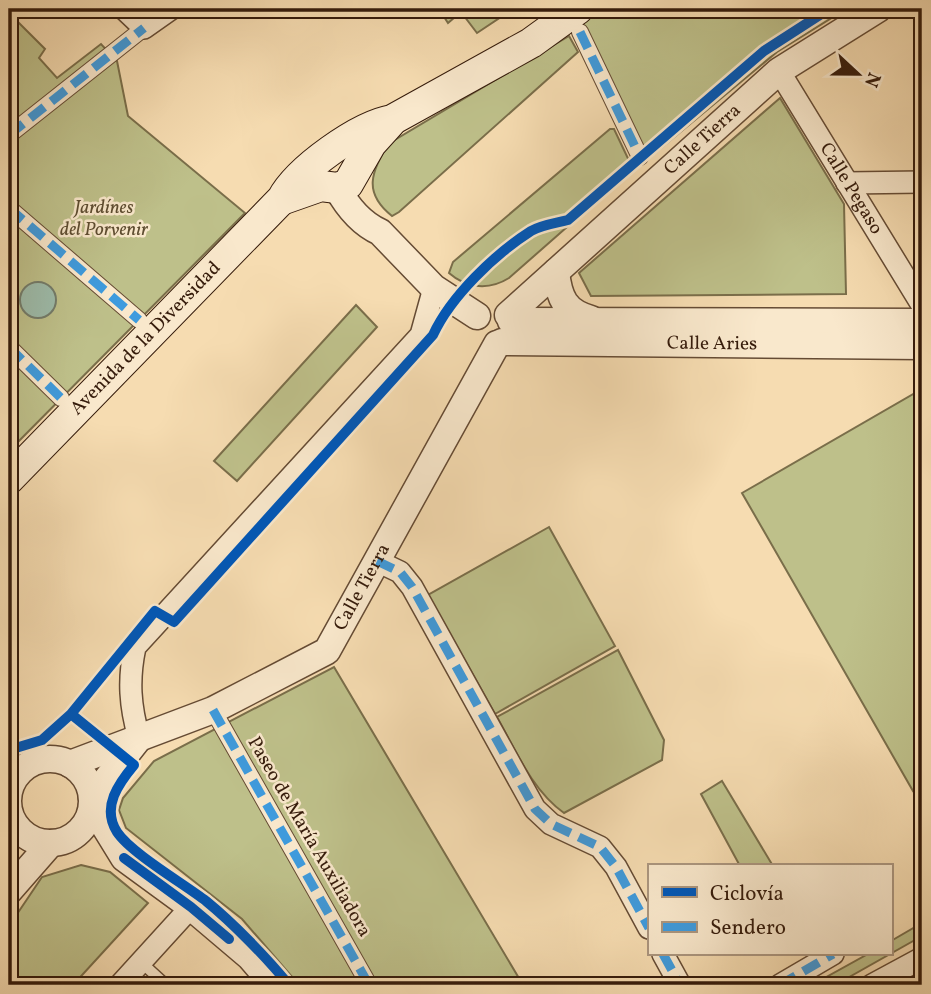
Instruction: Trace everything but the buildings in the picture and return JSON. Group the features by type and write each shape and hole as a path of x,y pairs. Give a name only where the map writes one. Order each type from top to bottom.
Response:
{"main road":[{"name":"Avenida de la Diversidad","path":"10,474 282,199 321,186 339,172 367,128 392,120 575,16"}],"street":[{"path":"124,9 144,28"},
{"path":"9,135 171,9"},
{"name":"Calle Tierra","path":"69,764 213,710 327,651 505,331 556,272 779,71 878,9"},
{"path":"575,16 640,157"},
{"name":"Calle Pegaso","path":"779,71 922,305"},
{"path":"339,172 355,214 368,227 380,232 434,288 477,316 476,334 485,342 505,331"},
{"path":"847,183 922,182"},
{"path":"9,208 139,320"},
{"path":"556,272 562,300 569,310 600,321"},
{"path":"9,890 61,840 81,829 92,802 139,738 130,707 131,667 135,648 421,335 434,288"},
{"name":"Calle Aries","path":"505,331 600,321 922,322"},
{"name":"Calle Aries","path":"505,331 922,346"},
{"path":"9,347 61,398"},
{"path":"377,561 400,572 412,587 535,809 551,824 600,847 616,867 648,926"},
{"name":"Paseo de María Auxiliadora","path":"213,710 369,985"},
{"path":"124,858 92,802 89,784 69,764 58,760 22,762 9,801 12,818 22,832 124,858 191,907 250,957 274,985"},
{"path":"9,890 22,832"},
{"path":"120,985 191,907"},
{"path":"664,956 681,985"},
{"path":"780,985 829,956"},
{"path":"872,985 922,958"}],"lane":[{"path":"142,963 166,985"}],"green space":[{"path":"439,9 513,9 477,33 461,12 448,23"},
{"path":"596,9 846,9 777,52 649,158 575,28"},
{"name":"Jardínes del Porvenir","path":"9,13 45,49 39,58 57,78 101,44 117,61 128,116 245,213 9,451"},
{"path":"569,36 578,52 399,212 392,216 383,207 376,199 373,182 374,173 388,144"},
{"path":"780,98 844,204 846,294 591,296 579,273"},
{"path":"610,129 614,129 633,169 502,282 486,286 471,285 449,273 453,262"},
{"path":"356,305 377,327 237,481 214,461"},
{"path":"922,389 922,785 913,791 742,493"},
{"path":"549,527 615,646 495,714 428,595"},
{"path":"618,650 664,740 662,760 564,813 534,781 497,717"},
{"path":"334,667 523,985 299,985 242,919 126,828 119,810 123,798 154,761"},
{"path":"722,781 772,864 739,864 701,794"},
{"path":"81,865 110,872 148,903 73,985 9,985 9,926 42,877"},
{"path":"922,923 922,936 892,952 892,940"},
{"path":"864,956 886,956 835,985 812,985"}],"shaded area":[{"path":"38,282 50,288 56,300 50,312 38,318 26,312 20,300 26,288"}],"marked path":[{"path":"9,135 144,28"},
{"path":"580,32 640,157"},
{"path":"9,208 139,320"},
{"path":"9,347 61,398"},
{"path":"377,561 400,572 412,587 535,809 551,824 600,847 616,867 648,926"},
{"path":"213,710 369,985"},
{"path":"664,956 680,985"},
{"path":"780,985 830,956"}],"cycle path":[{"path":"9,750 42,740 71,714 155,611 174,622 433,335 462,291 503,251 531,231 568,220 764,51 829,9"},
{"path":"71,714 134,765 118,788 111,805 117,832 146,859 216,910 289,985"},
{"path":"124,858 191,907 229,939"}]}
